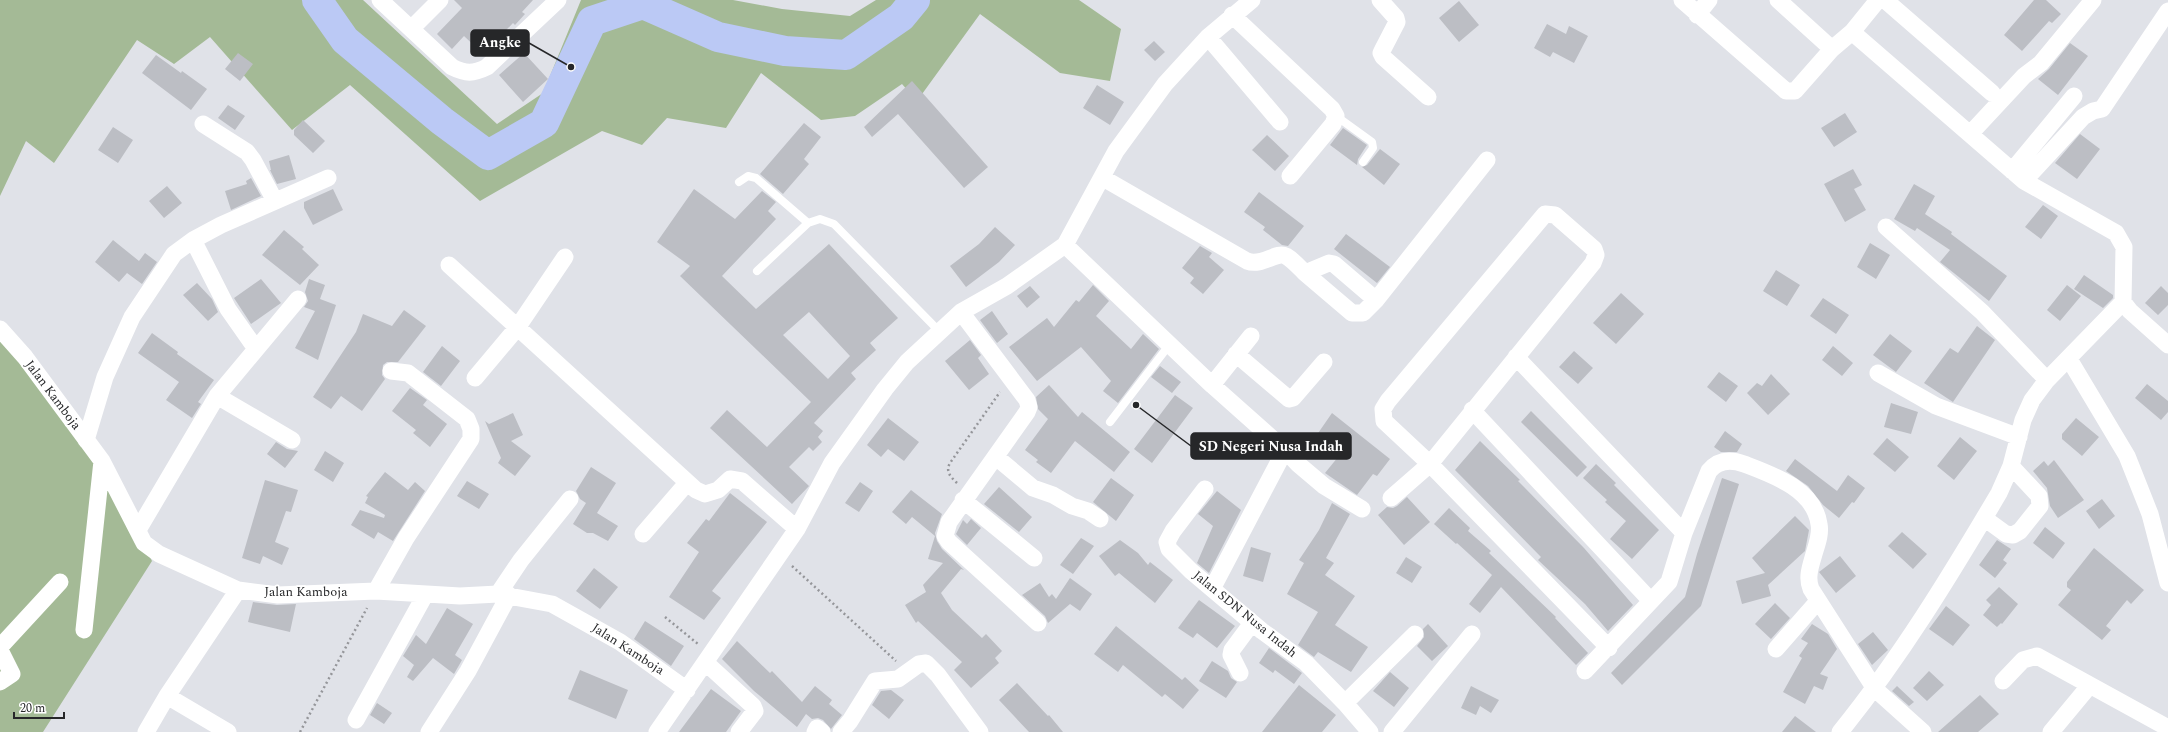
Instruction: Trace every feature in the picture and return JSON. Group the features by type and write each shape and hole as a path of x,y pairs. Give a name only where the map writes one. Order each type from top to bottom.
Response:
{"street":[{"path":"380,0 452,67 463,72 474,74 487,67 558,0"},
{"path":"411,29 440,0"},
{"path":"659,731 797,529 832,463 907,362 961,312 1013,282 1064,245 1128,132 1165,84 1208,37 1252,0"},
{"path":"1380,0 1396,18 1397,22 1381,53 1383,57 1428,97"},
{"path":"1682,0 1697,15 1786,91 1795,92 1832,49 1852,32 1878,0"},
{"path":"1697,15 1709,0"},
{"path":"1778,0 1832,49"},
{"path":"1885,0 1992,93"},
{"path":"1970,134 2024,76 2041,63 2093,0"},
{"path":"2018,176 2083,117 2093,111 2102,109 2168,11"},
{"path":"1232,16 1332,109 1336,116 1332,124 1290,176"},
{"path":"1852,32 2018,176 2116,233 2124,247 2123,302 2130,311 2168,345"},
{"path":"1208,37 1280,122"},
{"path":"2018,176 2074,96"},
{"path":"203,124 247,152 253,160 275,201"},
{"path":"1103,178 1247,261 1258,263 1282,255 1288,257 1352,313 1363,313 1376,300 1487,160"},
{"path":"86,440 105,377 132,317 174,254 193,240 221,225 328,178"},
{"path":"1391,498 1430,464 1472,410 1593,263 1596,255 1594,250 1556,215 1545,214 1384,409 1384,421 1430,464 1609,648"},
{"path":"1886,227 1982,312 2048,380"},
{"path":"193,240 228,309 256,349"},
{"path":"1064,245 1212,385 1285,450 1298,464 1324,486 1362,510"},
{"path":"475,378 517,328 565,257"},
{"path":"1305,273 1324,264 1334,264 1376,300"},
{"path":"449,265 687,483 705,494 718,490 730,479 742,481 797,529"},
{"path":"138,530 217,396 298,299"},
{"path":"1840,732 1875,689 1984,518 2005,481 2011,466 2027,409 2048,380 2123,302"},
{"path":"961,312 1027,400 1029,407 996,457 949,522 945,536 949,542 1038,623"},
{"name":"Jalan Kamboja","path":"0,329 25,357 102,461 144,543 159,554 238,590 278,595 376,591 460,596 504,595 552,604 620,642 687,690"},
{"path":"1212,385 1251,336"},
{"path":"1236,354 1289,399 1293,398 1324,362"},
{"path":"1516,357 1684,533"},
{"path":"2069,359 2127,456 2150,514 2168,583"},
{"path":"376,591 414,525 471,439 471,429 467,419 408,373 391,371"},
{"path":"1878,373 1936,406 2018,437"},
{"path":"217,396 292,440"},
{"path":"1472,410 1651,601"},
{"path":"1212,589 1285,450"},
{"path":"996,457 1033,488 1057,496 1072,506 1088,511 1100,519"},
{"path":"1585,671 1609,648 1669,582 1684,533 1704,481 1713,466 1723,460 1739,462 1783,481 1801,492 1816,513 1820,524 1820,535 1808,582 1818,601 1875,689 1922,732"},
{"path":"84,630 102,461"},
{"path":"1984,518 2006,534 2013,535 2020,531 2040,506 2039,496 2011,466"},
{"path":"643,534 687,483"},
{"name":"Jalan SDN Nusa Indah","path":"1205,489 1173,531 1167,545 1171,552 1252,623 1306,663 1345,703 1370,732"},
{"path":"965,498 1034,558"},
{"path":"429,732 468,671 521,560 570,499"},
{"path":"0,647 60,582"},
{"path":"146,732 167,696 238,590"},
{"path":"356,720 425,594"},
{"path":"1776,649 1818,601"},
{"path":"1240,673 1231,655 1232,650 1252,623"},
{"path":"1345,703 1415,634"},
{"path":"1392,732 1472,634"},
{"path":"0,650 12,674 0,682"},
{"path":"2003,682 2023,660 2033,656 2090,685 2168,728"},
{"path":"708,659 753,706 755,711 739,732"},
{"path":"840,732 850,721 875,681 898,679 919,664 926,663 938,675 980,732"},
{"path":"2051,732 2090,685"},
{"path":"167,696 228,732"},
{"path":"815,732 817,728 822,732"}],"lane":[{"path":"1336,116 1372,142 1372,148 1363,162"},
{"path":"739,182 748,176 756,178 808,223"},
{"path":"758,271 808,223 820,219 834,224 939,331"},
{"path":"1110,422 1170,344"}],"path":[{"path":"965,498 949,475 947,468 1010,379"},
{"path":"780,555 908,672"},
{"path":"300,732 376,591"},
{"path":"665,617 708,659"}],"green space":[{"path":"0,0 363,0 497,124 543,93 581,0 733,0 782,9 850,16 876,0 1079,0 1121,29 1110,81 1060,73 980,14 917,101 902,84 855,116 821,120 761,73 726,128 667,118 642,145 602,131 480,201 350,85 292,130 210,37 174,64 137,40 54,163 26,141 0,196"},
{"path":"0,334 89,438 152,561 43,732 0,732"}],"building":[{"path":"454,0 533,0 522,12 525,14 515,25 513,23 483,54 464,36 452,49 437,34 462,8"},
{"path":"2034,0 2046,0 2061,14 2052,23 2049,21 2022,51 2004,35"},
{"path":"1459,1 1479,25 1459,42 1439,18"},
{"path":"1547,24 1566,34 1569,26 1588,36 1574,63 1553,52 1550,57 1534,48"},
{"path":"1154,41 1165,52 1155,61 1144,50"},
{"path":"2070,43 2088,56 2058,95 2038,79 2049,69"},
{"path":"238,53 253,64 240,81 225,69"},
{"path":"524,53 548,79 523,102 499,75"},
{"path":"156,55 207,89 191,110 142,73"},
{"path":"912,81 988,167 964,188 898,114 872,137 864,127"},
{"path":"1097,85 1124,102 1110,125 1083,108"},
{"path":"228,105 245,116 235,130 218,118"},
{"path":"1845,113 1857,132 1834,147 1821,128"},
{"path":"303,120 325,141 313,153 294,135 294,130"},
{"path":"804,123 821,137 804,159 809,164 783,194 760,174"},
{"path":"113,127 133,140 118,163 98,150"},
{"path":"1343,128 1367,145 1358,159 1357,165 1330,145"},
{"path":"2080,134 2100,149 2077,179 2055,163"},
{"path":"1267,135 1289,156 1275,171 1252,150"},
{"path":"1380,149 1400,164 1384,185 1362,167 1367,165"},
{"path":"289,155 296,179 277,184 270,170 269,161"},
{"path":"1853,169 1862,185 1854,189 1866,210 1845,222 1824,184"},
{"path":"251,178 261,196 231,210 225,191 247,184 246,181"},
{"path":"1914,184 1935,196 1925,214 1952,232 1951,234 2007,276 1989,301 1940,262 1950,250 1917,228 1915,231 1894,219"},
{"path":"167,186 182,203 164,218 149,201"},
{"path":"333,189 343,210 313,225 304,208 304,202"},
{"path":"694,189 735,219 762,191 776,202 768,211 776,219 722,276 756,309 829,244 898,318 870,343 876,350 851,373 856,379 814,423 823,431 818,437 822,442 813,451 809,447 789,467 809,486 792,504 710,428 727,410 767,447 811,402 680,276 690,266 657,242","holes":["809,312 850,356 828,379 783,335"]},
{"path":"1259,192 1304,226 1288,246 1282,245 1263,230 1265,227 1244,212"},
{"path":"2043,205 2058,216 2041,239 2025,227"},
{"path":"995,227 1015,245 999,262 966,287 950,266 979,244"},
{"path":"284,230 304,247 302,249 319,265 300,285 262,255"},
{"path":"1346,234 1390,267 1377,283 1334,249"},
{"path":"113,240 139,261 145,253 157,262 142,284 127,273 119,282 95,262"},
{"path":"1870,243 1890,255 1876,279 1857,267"},
{"path":"1200,246 1212,253 1209,257 1224,270 1203,294 1190,283 1194,278 1182,268"},
{"path":"1776,270 1800,285 1787,306 1763,291"},
{"path":"2084,275 2113,295 2113,298 2103,308 2074,289"},
{"path":"261,279 281,303 251,324 234,298"},
{"path":"309,279 325,285 320,299 336,305 318,360 295,348 315,311 304,307 308,301 305,292"},
{"path":"197,283 212,299 218,312 208,321 183,295"},
{"path":"1093,285 1109,301 1096,316 1131,349 1143,334 1159,349 1118,403 1103,391 1111,381 1081,347 1037,381 1009,347 1047,318 1054,327 1076,300 1079,302"},
{"path":"2067,285 2081,296 2060,321 2047,310"},
{"path":"1030,286 1040,297 1027,308 1017,296"},
{"path":"2161,286 2168,293 2168,305 2158,315 2145,303"},
{"path":"1621,293 1644,314 1616,344 1593,323"},
{"path":"1823,298 1849,315 1836,334 1810,316"},
{"path":"404,310 426,326 398,362 387,362 383,365 382,375 385,379 362,411 341,396 331,409 313,397 356,332 363,314 392,326"},
{"path":"992,311 1008,334 997,343 980,320"},
{"path":"1977,326 1995,340 1953,402 1924,383 1950,348 1958,353"},
{"path":"152,333 178,352 177,354 214,380 198,402 201,404 192,418 166,400 179,382 138,353"},
{"path":"1890,334 1912,351 1896,372 1873,355"},
{"path":"970,340 981,355 978,358 989,374 969,390 945,361"},
{"path":"442,346 460,361 441,386 423,372"},
{"path":"1833,346 1853,363 1842,376 1822,360"},
{"path":"1574,351 1593,368 1578,384 1559,367"},
{"path":"1160,366 1181,382 1172,393 1151,377"},
{"path":"1719,372 1738,386 1726,402 1707,387"},
{"path":"1771,374 1790,394 1768,415 1747,393 1757,383 1762,386"},
{"path":"2147,384 2168,401 2168,412 2161,420 2135,398"},
{"path":"1049,385 1078,417 1082,412 1130,452 1114,472 1075,441 1051,473 1036,462 1038,460 1025,450 1048,419 1038,409 1036,397"},
{"path":"410,388 427,400 423,405 447,424 430,447 413,433 416,430 392,411"},
{"path":"1175,395 1193,408 1152,463 1134,449"},
{"path":"1891,403 1918,412 1911,434 1884,427"},
{"path":"1531,411 1587,467 1577,477 1521,422"},
{"path":"513,413 523,435 511,441 531,456 515,476 498,463 501,458 485,421 489,424"},
{"path":"1332,413 1390,459 1377,476 1373,474 1357,495 1325,473 1338,457 1314,439"},
{"path":"888,418 919,442 904,461 888,449 881,457 867,445"},
{"path":"2076,418 2099,437 2082,456 2062,439 2062,434"},
{"path":"1725,431 1742,444 1737,452 1721,452 1714,447"},
{"path":"1960,437 1977,451 1954,480 1937,466"},
{"path":"1887,438 1909,457 1895,472 1873,454"},
{"path":"1480,441 1520,480 1518,481 1584,548 1633,605 1608,631 1585,604 1538,560 1541,557 1455,470"},
{"path":"276,442 287,449 298,451 285,468 267,454"},
{"path":"325,451 344,463 333,482 314,470"},
{"path":"1795,459 1837,491 1848,475 1865,488 1854,503 1852,502 1839,518 1823,505 1808,486 1786,471"},
{"path":"2054,460 2084,500 2058,518 2050,506 2047,488 2033,471 2044,461 2048,466"},
{"path":"1596,464 1616,483 1614,485 1659,530 1632,559 1610,539 1626,521 1605,502 1607,500 1583,478"},
{"path":"591,467 616,483 597,513 618,526 608,541 593,533 587,533 573,524 586,503 580,499 576,491"},
{"path":"385,472 408,490 415,482 425,491 393,541 378,532 374,539 351,525 360,510 384,518 385,515 365,503 368,497 366,496"},
{"path":"1111,478 1134,495 1116,521 1093,502"},
{"path":"1722,478 1739,484 1701,606 1622,685 1611,673 1685,597 1697,554"},
{"path":"265,480 298,490 291,512 286,511 275,542 289,548 282,565 263,556 260,564 242,558"},
{"path":"467,481 489,494 479,509 457,496"},
{"path":"860,482 873,491 859,512 845,503"},
{"path":"999,487 1032,517 1019,532 984,504"},
{"path":"911,490 942,514 935,533 937,541 942,549 964,570 961,569 941,593 952,610 982,638 986,634 1002,651 995,658 999,663 971,688 954,670 962,662 918,621 916,623 905,605 926,592 923,585 943,563 928,559 935,536 912,517 906,524 892,512"},
{"path":"1217,491 1241,510 1209,573 1197,563 1213,526 1198,514"},
{"path":"730,493 767,522 712,591 721,598 704,620 669,597 699,552 687,543 706,519 709,521"},
{"path":"1407,497 1430,522 1404,545 1378,515 1387,507 1393,508 1397,506"},
{"path":"2102,499 2115,516 2099,529 2086,511"},
{"path":"1332,503 1350,514 1326,558 1334,563 1325,575 1355,596 1335,625 1368,647 1351,672 1318,652 1314,657 1298,645 1318,612 1287,594 1304,563 1299,560 1319,530"},
{"path":"1449,508 1470,528 1468,531 1491,551 1489,553 1556,617 1555,618 1588,653 1576,665 1501,587 1480,613 1469,604 1492,575 1434,524"},
{"path":"1795,516 1809,530 1805,551 1768,585 1771,596 1742,604 1736,581 1765,573 1752,558"},
{"path":"971,519 981,528 967,545 956,534 963,520 967,524"},
{"path":"2045,527 2065,543 2053,559 2033,543"},
{"path":"1902,532 1927,554 1913,569 1888,546"},
{"path":"1081,538 1094,546 1073,574 1060,565"},
{"path":"1120,540 1138,553 1148,565 1150,562 1173,580 1155,603 1119,573 1115,576 1099,556"},
{"path":"1997,540 2011,549 2003,560 2007,563 1995,578 1979,565"},
{"path":"1251,547 1271,553 1263,582 1243,576"},
{"path":"2094,548 2144,590 2131,604 2127,600 2106,626 2111,630 2102,640 2058,605 2071,590 2067,587 2067,582"},
{"path":"1840,556 1856,576 1836,593 1819,572"},
{"path":"1406,557 1422,567 1412,583 1396,573"},
{"path":"594,568 618,587 600,609 576,591"},
{"path":"1070,578 1092,594 1080,611 1070,604 1048,623 1045,616 1022,595 1040,583 1049,597 1052,594 1056,599"},
{"path":"1999,587 2018,604 2002,624 2001,623 1997,627 1983,615 1991,605 1986,600"},
{"path":"1199,600 1235,626 1217,648 1197,633 1193,638 1178,628"},
{"path":"253,602 277,605 296,604 290,632 248,622"},
{"path":"1775,603 1790,618 1771,639 1755,624"},
{"path":"1946,606 1970,625 1953,646 1929,629"},
{"path":"447,608 473,624 455,655 462,660 454,674 433,658 413,681 407,677 414,665 403,656 416,635 426,644"},
{"path":"645,621 684,646 671,666 634,639"},
{"path":"1428,624 1448,646 1432,661 1417,646 1424,637 1423,629"},
{"path":"1812,624 1828,634 1837,649 1820,674 1828,677 1823,690 1814,686 1805,704 1783,692 1802,658 1799,656 1808,643 1801,639"},
{"path":"1116,626 1182,680 1185,677 1199,690 1183,709 1165,694 1162,697 1123,665 1118,672 1094,654"},
{"path":"1873,632 1888,650 1872,665 1858,644"},
{"path":"737,641 770,673 772,671 802,702 815,686 832,700 829,704 842,715 831,729 823,720 818,718 812,719 806,714 797,727 754,691 722,659"},
{"path":"1269,648 1302,673 1294,684 1275,670 1273,673 1259,663"},
{"path":"1212,661 1228,671 1231,678 1237,682 1226,698 1199,681"},
{"path":"580,670 628,690 616,719 568,699"},
{"path":"1929,671 1944,685 1927,701 1913,688"},
{"path":"1390,672 1409,688 1394,707 1373,691"},
{"path":"1017,683 1048,716 1049,715 1063,732 1029,732 999,700"},
{"path":"1299,685 1336,715 1322,732 1262,732"},
{"path":"1471,686 1499,700 1491,713 1480,706 1476,715 1461,708"},
{"path":"1897,686 1914,702 1909,706 1892,691"},
{"path":"711,689 741,711 726,732 679,732"},
{"path":"891,690 904,700 889,719 872,705 881,691"},
{"path":"1980,695 1999,714 1978,732 1938,732"},
{"path":"377,703 392,713 384,724 370,715"},
{"path":"1795,716 1816,732 1782,732"}],"waterway":[{"path":"317,0 345,40 442,121 488,155 544,123 592,21 643,4 718,37 785,51 846,55 901,17 915,0"}],"place":[{"name":"Angke","path":"571,67"},
{"name":"SD Negeri Nusa Indah","path":"1136,405"}]}
